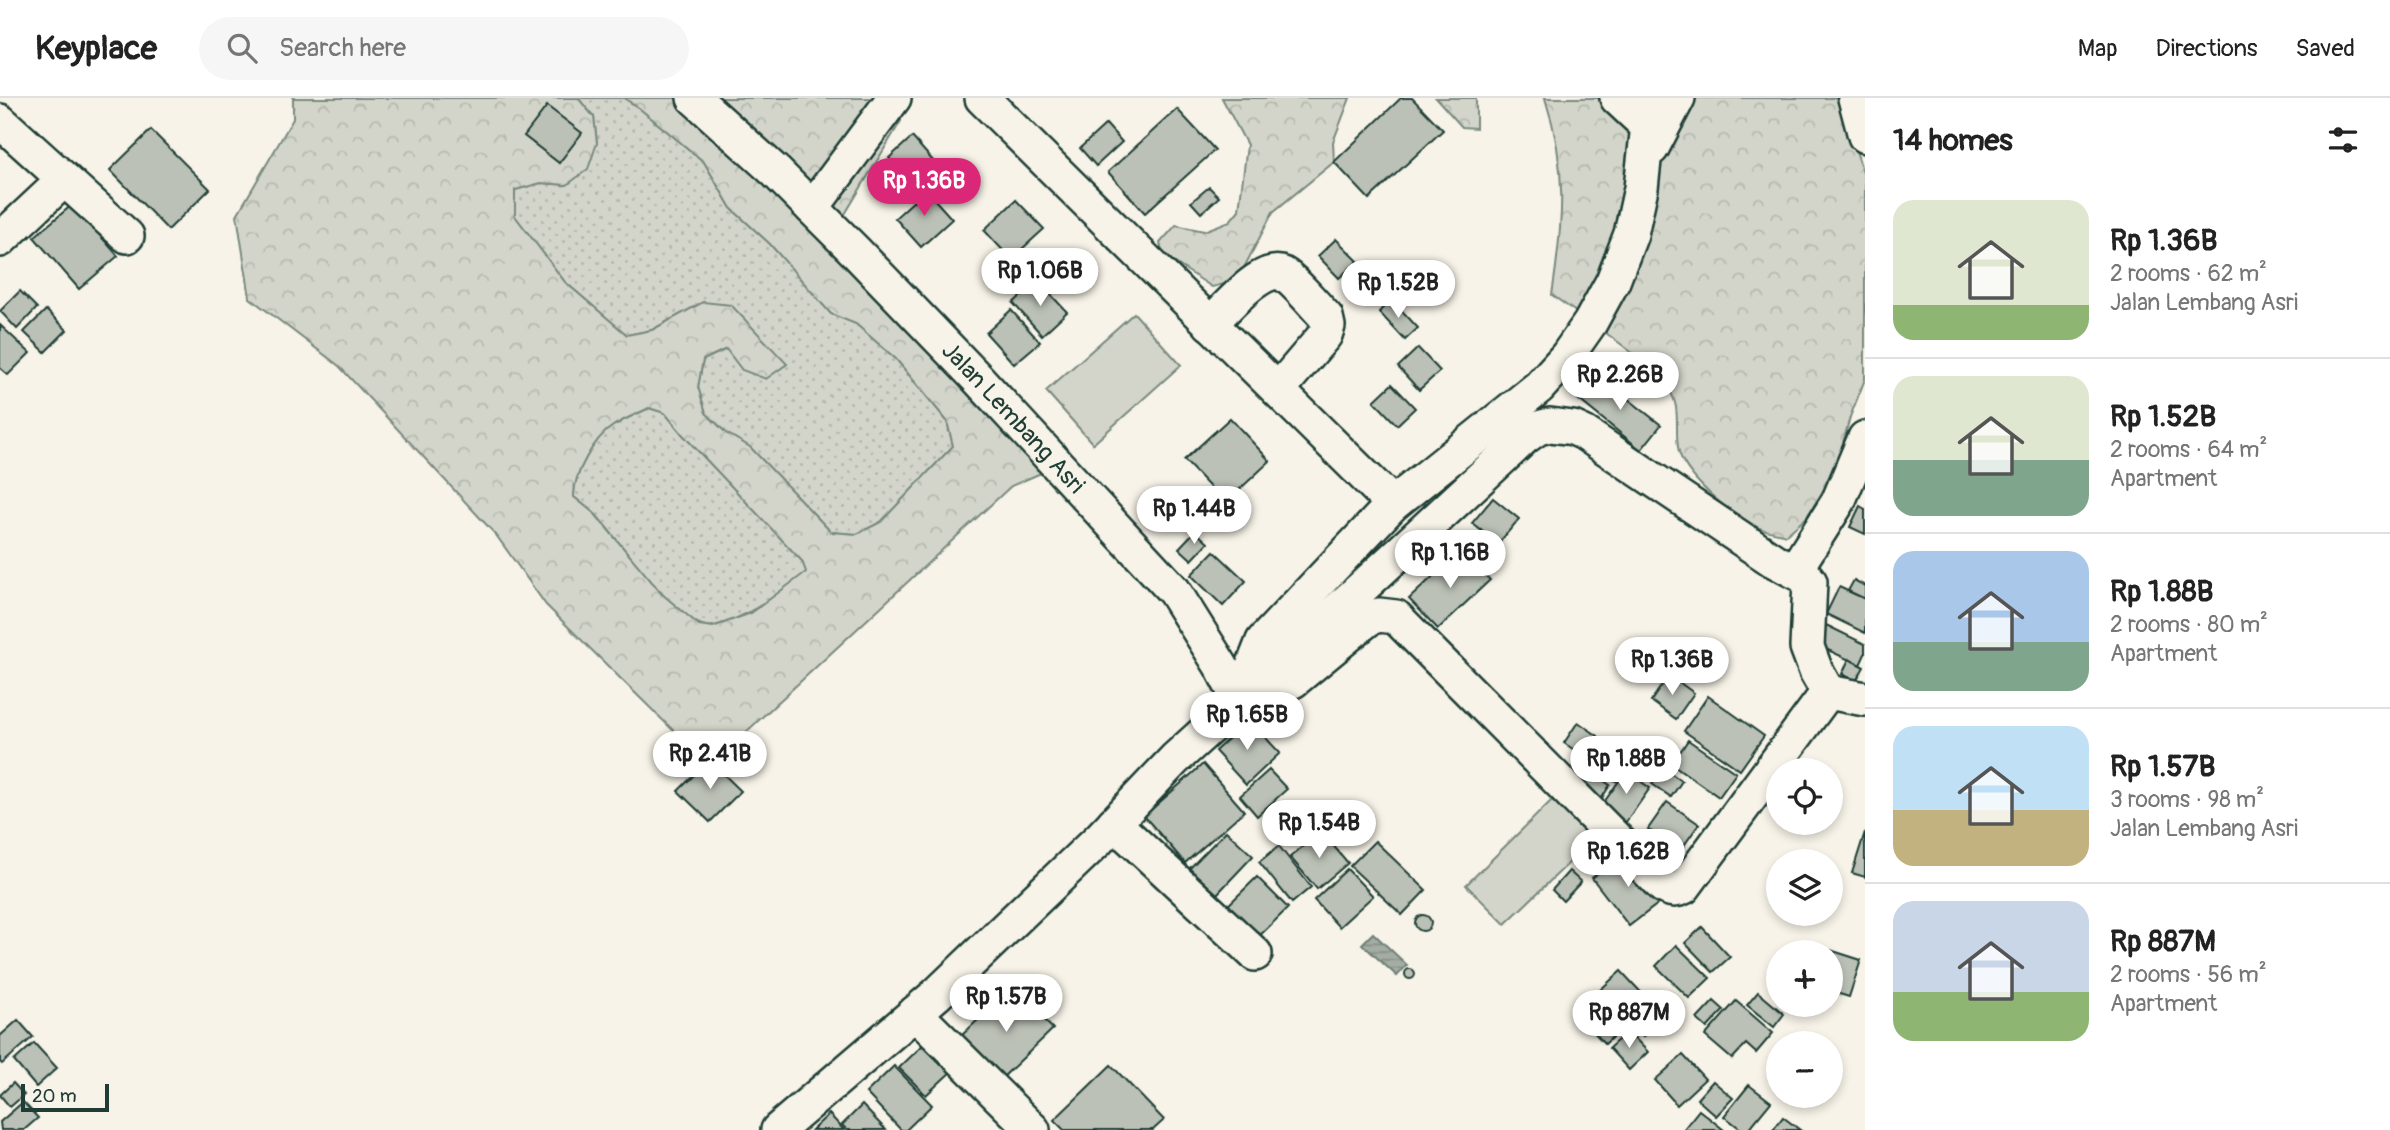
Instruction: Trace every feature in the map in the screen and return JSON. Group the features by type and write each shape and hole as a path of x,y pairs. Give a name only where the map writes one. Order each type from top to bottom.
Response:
{"street":[{"name":"Jalan Lembang Asri","path":"694,98 812,208 988,390 1174,591 1240,701"},
{"path":"812,208 894,98"},
{"path":"982,98 1392,504"},
{"path":"1240,701 1263,641 1392,504 1539,387 1567,356 1590,323 1613,281 1631,234 1641,188 1649,112 1617,98"},
{"path":"1644,162 1678,98"},
{"path":"1855,98 1865,136"},
{"path":"0,121 127,236"},
{"path":"0,240 64,180"},
{"path":"1210,324 1259,277 1272,272 1284,275 1326,317 1328,326 1325,335 1278,390"},
{"path":"778,1130 915,1013 1114,823 1175,759 1525,437 1538,428 1549,425 1573,428 1584,433 1773,560 1807,578 1810,582 1807,647 1816,671 1828,692 1865,699"},
{"path":"1795,570 1838,502 1865,438"},
{"path":"1240,701 1293,681 1368,619 1389,615 1396,617 1663,886 1670,890 1684,887 1828,692"},
{"path":"1114,823 1255,954"},
{"path":"915,1013 1033,1130"}],"green space":[{"path":"293,98 578,98 594,117 597,143 588,169 567,185 541,183 515,190 515,216 565,282 627,335 652,330 703,302 731,305 787,364 766,379 742,370 726,349 703,360 698,387 706,413 726,433 750,447 831,532 857,534 881,522 953,446 947,421 896,359 856,324 831,314 770,244 731,208 704,162 624,98 902,98 901,121 830,239 1041,473 1011,486 744,734 722,747 692,749 546,605 496,535 339,366 250,298 237,215 293,119","holes":["649,408 665,413 802,561 806,572 751,613 713,627 699,625 662,594 595,514 574,497 581,468 592,448 606,432 617,423"]},
{"path":"578,98 624,98 704,162 731,208 770,244 831,314 856,324 896,359 947,421 953,446 881,522 857,534 831,532 750,447 726,433 706,413 698,387 703,360 727,349 742,370 703,302 652,330 627,335 565,282 515,216 515,190 541,183 567,185 597,143 594,117"},
{"path":"1222,98 1350,98 1333,142 1334,162 1273,212 1237,281 1212,287 1163,255 1160,243 1176,225 1204,231 1230,221 1239,210 1247,145"},
{"path":"1436,98 1476,98 1476,128 1462,127"},
{"path":"1545,98 1835,98 1843,110 1865,179 1865,379 1850,417 1835,472 1806,518 1786,535 1762,529 1745,520 1721,503 1698,481 1681,458 1675,403 1669,390 1629,350 1552,295 1559,244 1561,196 1557,149"},
{"path":"1134,313 1181,365 1093,444 1046,391"},
{"path":"649,408 665,413 802,561 807,572 740,617 714,626 701,624 685,615 651,581 595,514 574,497 581,468 599,439 613,426"},
{"path":"1554,798 1593,840 1505,924 1466,885"}],"shaded area":[{"path":"1373,933 1407,965 1397,976 1362,944"}],"building":[{"path":"1401,98 1412,98 1443,130 1369,199 1334,162"},
{"path":"547,106 582,133 559,163 524,136"},
{"path":"1177,109 1215,150 1145,213 1108,172"},
{"path":"1106,124 1122,142 1096,166 1080,148"},
{"path":"151,130 210,189 168,230 110,170"},
{"path":"912,137 934,162 911,182 889,158"},
{"path":"1209,187 1219,197 1201,213 1191,202"},
{"path":"926,190 952,219 921,247 895,218"},
{"path":"1016,200 1044,229 1011,259 984,230"},
{"path":"73,204 118,256 79,289 34,237"},
{"path":"1336,239 1358,261 1339,278 1318,256"},
{"path":"1038,281 1067,312 1042,335 1013,303"},
{"path":"20,291 37,308 17,329 0,311"},
{"path":"1391,299 1418,328 1405,340 1379,312"},
{"path":"46,310 67,330 45,352 24,332"},
{"path":"1011,310 1040,342 1014,364 986,333"},
{"path":"0,325 30,353 8,375 0,368"},
{"path":"1418,348 1440,371 1419,390 1398,367"},
{"path":"1598,375 1661,425 1641,450 1578,399"},
{"path":"1392,384 1415,408 1397,425 1374,401"},
{"path":"1230,418 1270,461 1225,503 1184,460"},
{"path":"1493,498 1519,519 1498,544 1472,523"},
{"path":"1860,506 1865,509 1865,534 1850,527"},
{"path":"1195,531 1208,543 1192,560 1179,548"},
{"path":"1461,550 1490,580 1438,629 1409,599"},
{"path":"1214,551 1246,581 1223,606 1191,575"},
{"path":"1854,580 1865,586 1865,599 1848,591"},
{"path":"1839,587 1865,599 1865,633 1826,614"},
{"path":"1824,624 1865,644 1865,654 1860,665 1815,644"},
{"path":"1849,659 1864,667 1856,681 1842,674"},
{"path":"1669,675 1694,693 1676,719 1651,701"},
{"path":"1708,696 1764,736 1740,770 1684,731"},
{"path":"1249,720 1280,753 1246,785 1215,751"},
{"path":"1578,722 1598,736 1583,756 1564,743"},
{"path":"1688,740 1736,773 1719,797 1672,764"},
{"path":"1603,742 1630,761 1616,781 1588,762"},
{"path":"709,760 741,791 710,822 678,791"},
{"path":"1203,764 1244,811 1185,863 1144,816"},
{"path":"1663,768 1682,781 1671,797 1652,784"},
{"path":"1269,770 1287,789 1257,816 1240,796"},
{"path":"1588,770 1610,785 1598,804 1575,788"},
{"path":"1626,771 1650,788 1626,822 1602,805"},
{"path":"1667,802 1699,824 1680,851 1648,829"},
{"path":"1226,831 1253,856 1217,894 1189,869"},
{"path":"1321,831 1348,863 1317,889 1290,857"},
{"path":"1865,832 1865,877 1852,873"},
{"path":"1375,841 1426,890 1402,915 1350,866"},
{"path":"1279,846 1311,887 1292,903 1259,862"},
{"path":"1626,852 1663,900 1629,926 1592,878"},
{"path":"1347,869 1373,896 1339,927 1314,900"},
{"path":"1569,871 1581,882 1563,901 1552,890"},
{"path":"1257,877 1288,908 1251,944 1220,913"},
{"path":"1423,915 1429,917 1429,929 1423,931 1417,929 1415,923 1417,917"},
{"path":"1702,927 1730,957 1713,972 1685,943"},
{"path":"1676,945 1710,978 1689,998 1656,966"},
{"path":"1843,954 1861,960 1849,997 1843,995"},
{"path":"1410,969 1414,970 1414,978 1410,979 1406,978 1405,974 1406,970"},
{"path":"1621,971 1665,1018 1643,1037 1600,990"},
{"path":"1012,987 1053,1029 1000,1080 959,1038"},
{"path":"1758,992 1766,999 1766,1017 1782,1017 1774,1027 1747,1005"},
{"path":"1595,998 1622,1028 1605,1044 1577,1014"},
{"path":"1714,1001 1724,1010 1707,1028 1697,1019"},
{"path":"1736,1001 1771,1031 1766,1031 1766,1041 1756,1053 1746,1044 1732,1059 1705,1036"},
{"path":"18,1020 33,1037 2,1064 0,1036"},
{"path":"1628,1031 1648,1052 1629,1070 1609,1048"},
{"path":"926,1042 953,1070 926,1095 899,1068"},
{"path":"34,1043 57,1068 36,1087 14,1061"},
{"path":"1683,1055 1705,1079 1677,1105 1655,1080"},
{"path":"1111,1065 1164,1120 1153,1130 1064,1130 1054,1120"},
{"path":"894,1066 932,1105 906,1130 901,1130 866,1093"},
{"path":"1713,1081 1733,1098 1716,1116 1697,1099"},
{"path":"13,1083 24,1095 10,1107 0,1095"},
{"path":"1749,1085 1766,1098 1766,1108 1748,1130 1742,1130 1724,1116"},
{"path":"23,1102 38,1118 24,1130 1,1130 0,1122"},
{"path":"862,1105 886,1130 847,1130 842,1125"},
{"path":"1699,1110 1724,1130 1683,1130"},
{"path":"829,1114 844,1130 812,1130"},
{"path":"1783,1117 1800,1130 1773,1130"}]}
